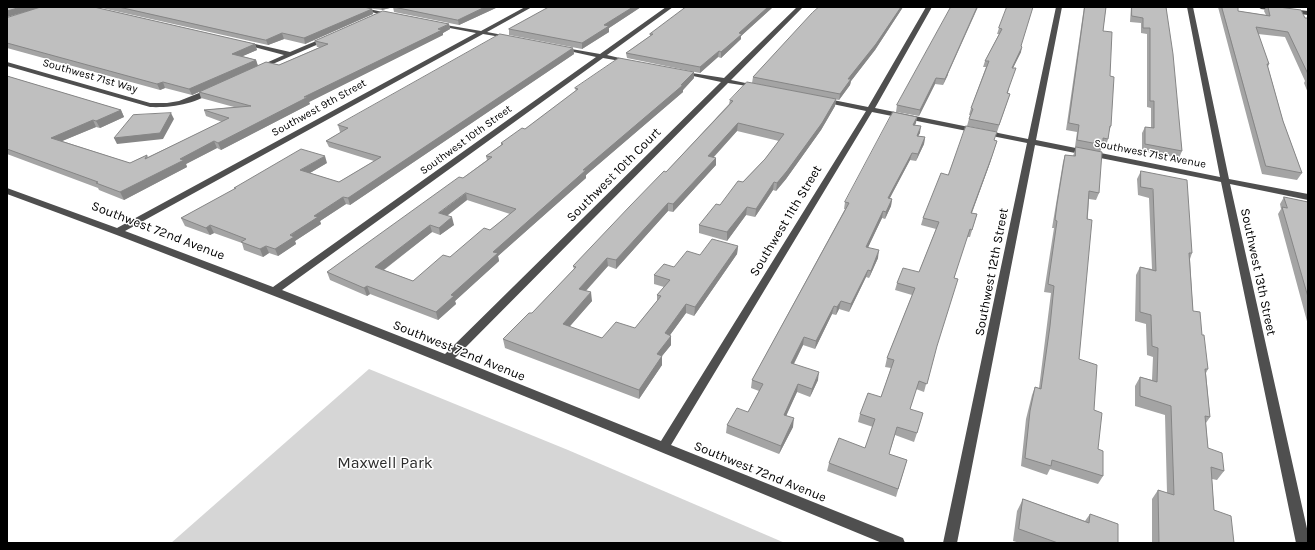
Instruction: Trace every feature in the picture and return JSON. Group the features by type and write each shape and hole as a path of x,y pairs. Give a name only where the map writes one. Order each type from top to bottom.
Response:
{"street":[{"path":"352,7 399,16"},
{"path":"370,20 398,7"},
{"name":"Southwest 9th Street","path":"119,231 351,103 530,7"},
{"name":"Southwest 10th Street","path":"274,291 670,7"},
{"name":"Southwest 10th Court","path":"446,360 800,7"},
{"name":"Southwest 11th Street","path":"663,448 870,110 929,7"},
{"name":"Southwest 12th Street","path":"950,543 1059,7"},
{"name":"Southwest 13th Street","path":"1190,7 1225,181 1303,543"},
{"path":"1261,7 1308,13"},
{"path":"429,22 520,40"},
{"path":"256,70 334,35"},
{"path":"236,42 290,54"},
{"path":"557,47 641,64"},
{"name":"Southwest 71st Way","path":"7,64 150,105 167,106 187,101 215,88"},
{"path":"672,70 764,89"},
{"name":"Southwest 71st Avenue","path":"817,99 1308,197"},
{"name":"Southwest 72nd Avenue","path":"7,190 119,231 274,291 898,543"}],"green space":[{"name":"Maxwell Park","path":"369,369 568,450 785,543 171,543"}],"building":[{"path":"7,7 21,7 7,11"},
{"path":"41,7 94,7 255,44 232,54 256,60 189,89 163,82 157,84 7,43 7,18"},
{"path":"119,7 364,7 372,9 304,38 282,33 266,40"},
{"path":"394,7 485,7 458,20"},
{"path":"549,7 633,7 604,25 609,26 582,43 509,29"},
{"path":"686,7 768,7 739,33 742,34 700,67 626,53 653,34 650,34"},
{"path":"819,7 901,7 876,44 848,79 851,79 840,94 753,77 812,13"},
{"path":"951,7 977,7 945,79 936,78 920,110 897,105"},
{"path":"1007,7 1033,7 1021,46 1022,47 1012,68 1016,68 1007,93 1010,94 999,125 969,119 973,109 971,108 989,61 985,61 1002,29 999,28"},
{"path":"1085,7 1106,7 1103,31 1112,32 1110,76 1114,77 1111,126 1108,139 1103,138 1103,145 1077,140 1079,125 1069,123"},
{"path":"1132,7 1166,7 1173,54 1182,151 1145,144 1145,127 1154,128 1154,101 1150,101 1150,28 1143,28 1143,18 1132,16"},
{"path":"1222,7 1238,7 1238,11 1270,16 1268,7 1279,7 1301,10 1305,18 1308,18 1308,74 1288,32 1256,27 1269,64 1267,64 1283,121 1302,173 1266,166"},
{"path":"383,11 449,24 438,29 442,30 304,97 308,97 218,143 214,141 180,159 184,160 120,192 96,183 98,182 7,149 7,76 121,110 51,138 130,163 147,155 145,159 229,118 204,110 251,106 199,92 266,62 279,65 328,44 315,41"},
{"path":"500,34 573,48 348,198 343,197 314,216 318,217 290,235 294,237 275,249 266,246 260,249 241,242 246,239 210,225 206,228 181,218 236,188 234,188 301,149 325,156 300,170 339,182 381,157 326,141 348,128 338,125"},
{"path":"619,58 694,72 681,85 683,85 583,170 586,170 493,252 498,253 451,295 454,296 436,312 367,286 364,288 327,272 459,177 463,178 492,157 486,156 503,144 501,143 522,128 525,129 578,89 575,88","holes":["466,193 516,209 490,230 484,228 450,257 443,255 413,281 375,267 430,225 439,228 452,217 439,213"]},
{"path":"747,82 836,99 822,123 787,171 777,183 774,182 756,209 747,207 727,232 699,225 716,204 720,205 738,181 743,182 765,159 784,134 738,123 708,156 716,158 673,204 668,203 616,260 607,258 579,289 591,292 563,324 602,338 616,322 635,328 661,296 657,295 670,280 654,275 664,264 674,267 687,251 700,255 712,239 738,246 695,307 686,304 665,333 671,336 657,354 662,356 639,390 503,339 529,313 532,313 576,267 573,266 664,171 666,172 733,101 730,100"},
{"path":"893,112 917,117 913,125 921,126 917,136 925,137 918,154 912,153 888,198 892,199 886,212 883,211 866,247 879,250 871,271 868,270 851,304 841,301 837,307 834,306 816,341 804,337 791,363 819,372 812,389 798,384 784,415 794,418 781,446 727,425 737,408 748,412 763,384 752,380 849,203 845,202"},
{"path":"171,113 160,133 114,138 133,115"},
{"path":"966,126 997,132 994,140 997,141 971,213 977,214 972,230 970,229 954,278 958,279 927,384 919,381 910,409 923,413 917,433 897,427 889,454 907,460 898,489 829,463 839,438 865,448 875,419 860,414 868,393 881,397 894,360 887,358 915,288 897,283 903,268 919,272 939,222 923,218 941,173 948,175"},
{"path":"1076,147 1102,152 1099,193 1089,191 1087,219 1092,220 1079,359 1097,365 1094,410 1102,413 1098,449 1103,451 1103,476 1052,460 1051,466 1025,458 1030,411 1035,387 1041,389 1050,326 1054,286 1048,284 1057,221 1055,220 1057,204 1065,155 1075,156"},
{"path":"1141,171 1187,180 1192,253 1189,253 1193,311 1200,312 1202,335 1204,335 1208,369 1205,369 1210,417 1205,416 1208,448 1222,453 1224,471 1211,467 1214,510 1231,516 1234,543 1159,543 1158,490 1174,495 1171,406 1140,396 1140,377 1157,382 1158,348 1152,346 1151,315 1140,312 1140,267 1156,271 1153,189 1141,187"},
{"path":"1284,197 1308,202 1308,297 1282,207 1287,208"},
{"path":"1023,499 1089,523 1090,514 1118,524 1118,543 1058,543 1019,529"}]}
